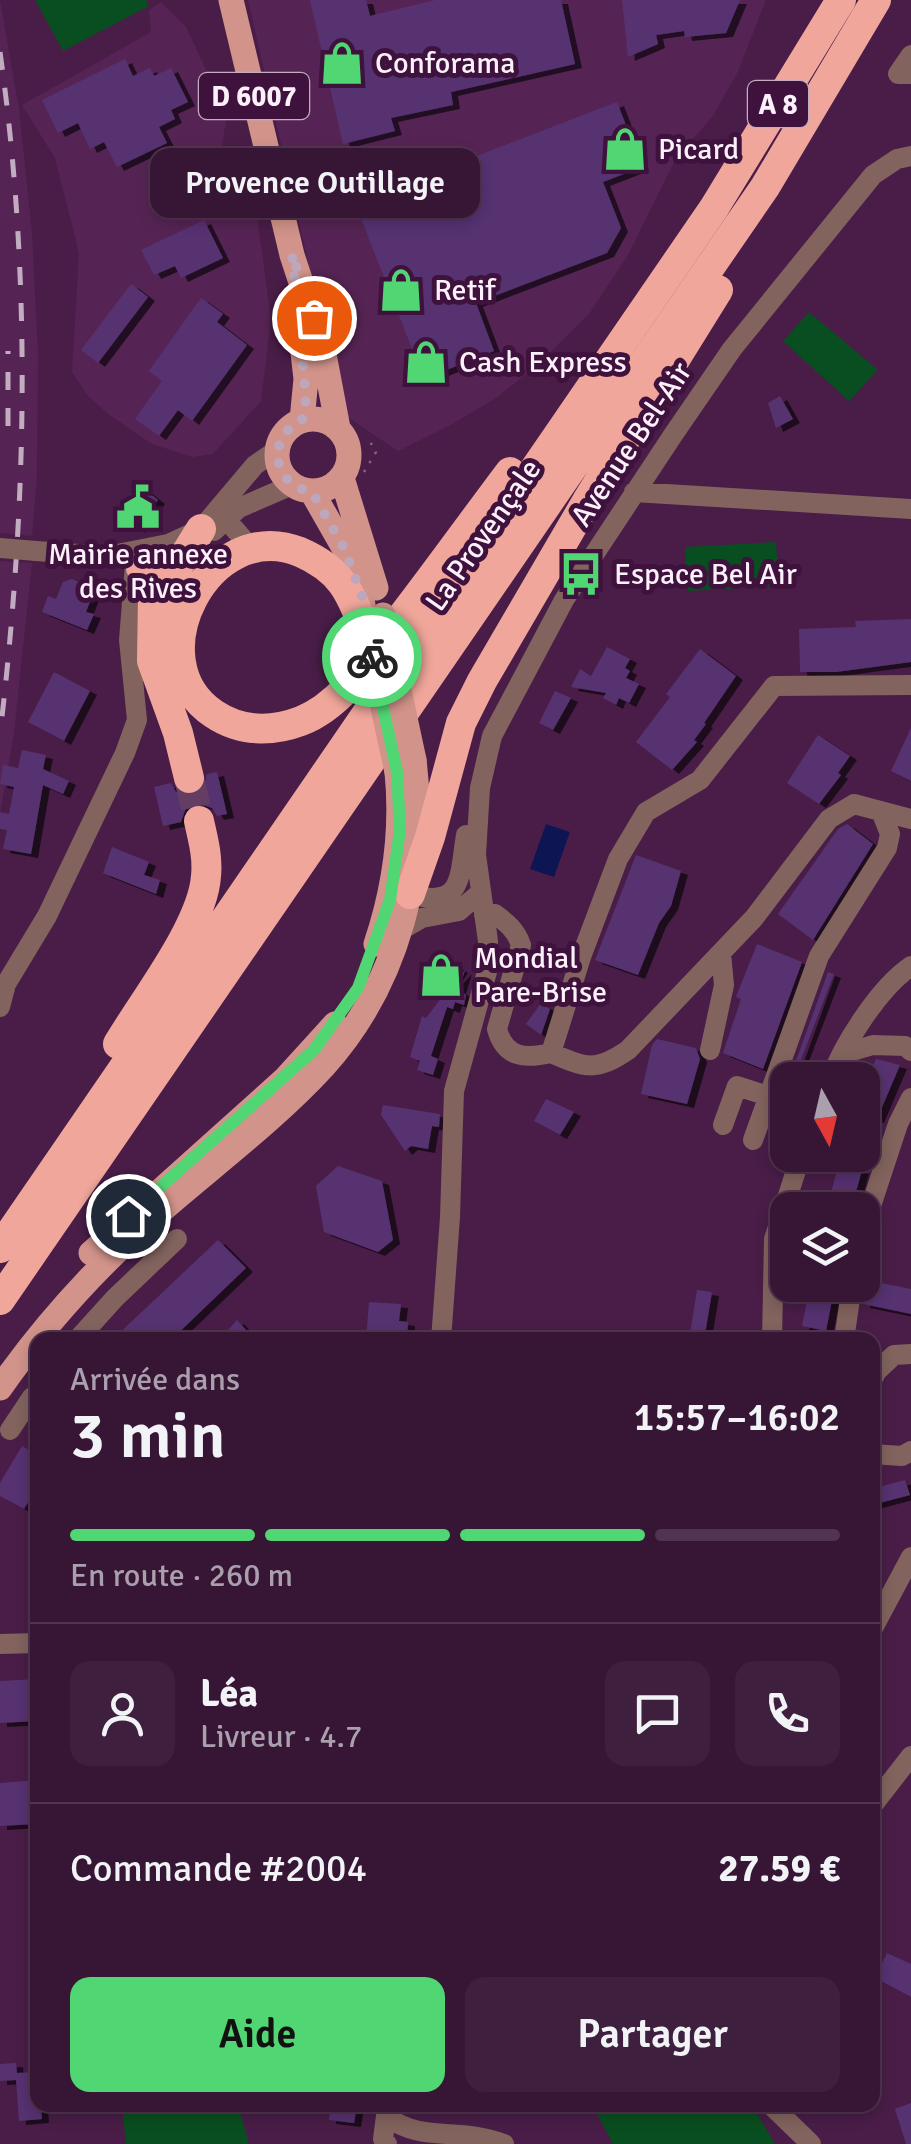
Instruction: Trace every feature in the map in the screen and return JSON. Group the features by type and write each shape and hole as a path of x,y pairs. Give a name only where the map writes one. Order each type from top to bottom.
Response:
{"highway":[{"name":"La Provençale","path":"0,1248 714,208 841,0"},
{"name":"La Provençale","path":"0,1300 765,187 876,0"},
{"path":"410,894 461,722 482,680 586,501 772,205 792,168 812,109"},
{"path":"375,626 331,570 293,549 270,545 251,548 236,553 208,575 187,608 180,648 182,670 202,706 238,726 266,729 308,718 350,684 535,437 714,208"},
{"path":"153,622 175,571 213,523"},
{"path":"136,562 150,584 152,660 189,778"},
{"path":"53,1172 99,1079 199,904 206,874 199,821"}],"main road":[{"name":"D 6007","path":"232,0 292,254 323,349 338,428"},
{"name":"D 6007","path":"292,254 306,379 302,420"},
{"path":"302,488 334,486 350,458 346,440 327,421 302,420 285,432 277,450 280,470 302,488 344,548 375,626"},
{"path":"43,1332 96,1270 326,1064 374,993 399,931 410,894 419,817 342,478"},
{"path":"0,1360 88,1255 286,1078 338,1020 365,972 390,900 406,766"},
{"path":"0,1388 30,1349"}],"street":[{"path":"911,55 898,74 911,74"},
{"name":"Avenue Bel-Air","path":"441,1332 454,1090 484,986 488,941 476,855 476,816 492,736 564,600 732,349 872,175 897,159 911,156"},
{"path":"213,523 256,465 277,450"},
{"path":"136,562 254,500 302,488"},
{"path":"634,492 911,510"},
{"path":"213,523 251,548"},
{"path":"0,548 106,556 175,571"},
{"path":"0,1007 6,984 47,916 126,753 138,720 129,640 136,562"},
{"path":"552,1053 581,957 618,860 646,812 700,780 774,686 911,685"},
{"path":"484,915 496,914 518,934 521,945 497,1028 506,1050 532,1058 552,1053 586,1068 609,1063 628,1050 754,918 829,820 854,804 911,819"},
{"path":"753,1140 819,956 887,848 890,834 881,811"},
{"name":"Avenue Bel-Air","path":"410,894 439,899 457,888 466,835 476,816"},
{"path":"399,931 422,918 459,911 481,892"},
{"path":"438,916 461,921 488,941"},
{"path":"710,1050 724,986 720,953"},
{"path":"838,1062 891,980 911,966"},
{"path":"842,1054 873,1045 905,1046 911,1051"},
{"path":"724,1125 737,1086 768,1096"},
{"path":"876,1192 911,1098"},
{"path":"772,1332 774,1239 795,1172"},
{"path":"84,1332 114,1298 177,1240"},
{"path":"845,1332 850,1302"},
{"path":"880,1368 894,1355 911,1354"},
{"path":"10,1430 30,1405"},
{"path":"880,1455 902,1456 911,1451"},
{"path":"880,1615 911,1557"},
{"path":"0,1644 30,1643"},
{"path":"880,1796 911,1756"},
{"path":"386,2112 382,2138 386,2144"},
{"path":"387,2112 400,2131 415,2141 470,2136 504,2144"},
{"path":"778,2112 811,2144"}],"shaded area":[{"path":"0,0 19,109 32,233 38,353 37,476 32,536 0,533"},
{"path":"248,0 766,0 737,74 712,117 675,160 628,255 589,314 536,366 496,398 398,451 343,414"},
{"path":"161,2 186,27 227,114 221,152 239,199 256,209 271,319 261,401 213,454 192,457 152,444 108,414 88,396 72,372 79,253 55,158 22,105 151,32 149,10"},
{"path":"0,561 32,563 14,733 0,814"},
{"path":"546,824 570,832 554,877 530,869"}],"green space":[{"path":"35,0 146,0 149,6 63,51"},
{"path":"809,312 878,370 849,401 783,341"},
{"path":"776,542 779,586 688,591 685,547"},
{"path":"123,2112 240,2112 249,2144 126,2144"},
{"path":"596,2112 756,2112 775,2144 613,2144"}],"building":[{"path":"310,0 366,0 370,16 435,0 561,0 575,64 451,92 453,105 391,118 395,131 343,144"},
{"path":"622,0 740,0 726,33 685,37 684,31 656,35 658,44 628,57"},
{"path":"125,59 133,76 150,68 154,76 171,68 188,102 171,110 175,119 159,127 167,143 117,167 104,142 90,149 78,123 58,133 42,100"},
{"path":"617,102 642,167 603,182 621,228 607,253 476,303 494,351 424,379 355,203"},
{"path":"204,220 223,258 181,278 175,266 154,275 141,250"},
{"path":"131,284 148,297 98,363 81,350"},
{"path":"201,298 223,314 217,322 247,345 192,421 178,410 159,436 135,419 162,381 149,371"},
{"path":"780,396 793,419 776,428 768,403"},
{"name":"Mairie annexe des Rives","path":"138,484 158,500 138,529 117,514"},
{"path":"72,579 95,589 86,612 94,614 87,630 42,612 48,596 56,599 63,582"},
{"path":"911,619 911,662 836,672 800,672 799,629 856,627 855,621"},
{"path":"607,647 630,659 625,668 630,671 626,678 639,684 629,703 619,698 616,705 603,698 606,693 571,687 580,669 591,676"},
{"path":"700,649 736,676 704,723 694,740 697,742 672,770 636,742"},
{"path":"54,672 90,691 64,741 28,722"},
{"path":"555,691 571,698 553,730 539,723"},
{"path":"911,728 911,781 891,771"},
{"path":"818,735 850,756 819,804 787,783"},
{"path":"22,750 46,755 43,769 69,781 63,794 43,785 31,854 3,849 7,830 0,829 0,812 9,814 14,787 0,784 3,765 18,768"},
{"path":"217,772 227,814 217,816 212,808 196,803 186,808 181,822 163,826 154,787 171,783 176,792 192,796 203,791 207,774"},
{"path":"847,824 873,844 813,940 778,914 838,829"},
{"path":"112,847 149,862 144,875 160,880 156,894 103,873"},
{"path":"636,855 681,871 671,906 659,923 638,975 595,960"},
{"path":"757,944 802,962 763,1069 723,1053 741,999 736,997"},
{"path":"444,958 461,969 451,985 465,970 459,990 466,995 464,1005 455,1002 453,1009 447,1007 431,1056 438,1059 433,1075 417,1070 420,1061 410,1057 422,1016 426,1018 442,997 426,985"},
{"path":"828,972 834,974 800,1062 796,1062"},
{"path":"541,1003 550,1009 541,1035 526,1024"},
{"path":"657,1039 696,1048 700,1059 687,1104 641,1094 652,1045"},
{"path":"876,1059 900,1065 880,1112 880,1062 875,1062"},
{"path":"546,1099 574,1112 560,1135 534,1121"},
{"path":"383,1105 440,1114 439,1127 432,1126 428,1149 411,1146 405,1151 381,1115"},
{"path":"338,1166 382,1181 393,1240 378,1252 324,1232 316,1186"},
{"path":"837,1172 861,1172 856,1192 831,1192"},
{"path":"218,1240 246,1268 179,1332 120,1332"},
{"path":"880,1283 911,1289 911,1314 863,1304 880,1302"},
{"path":"697,1290 712,1292 705,1332 690,1332"},
{"path":"369,1302 401,1304 399,1321 408,1322 407,1332 367,1332"},
{"path":"807,1302 832,1302 826,1331 802,1326"},
{"path":"237,1320 248,1332 226,1332"},
{"path":"22,1446 30,1450 30,1499 24,1509 0,1496 0,1483"},
{"path":"905,1480 910,1495 880,1503 880,1487"},
{"path":"30,1679 30,1721 0,1723 0,1681"},
{"path":"30,1781 30,1824 0,1826 0,1783"},
{"path":"887,1953 911,1964 911,1997 880,1981 880,1968"},
{"path":"16,2063 17,2073 30,2072 30,2112 42,2112 42,2119 19,2121 16,2080 0,2081 0,2064"},
{"path":"911,2103 911,2144 906,2144 895,2109"},
{"path":"330,2112 356,2112 354,2123 329,2120"}],"tunnel":[{"path":"189,778 199,821"}],"railway":[{"path":"0,52 17,222 22,393 16,563 0,734"},
{"path":"8,351 8,426"}],"way so far":[{"path":"314,318 292,254 306,399 302,420 280,440 277,460 284,478 301,490 312,492 344,548 362,596 372,657"}],"place":[{"name":"Conforama","path":"342,63"},
{"name":"Picard","path":"625,149"},
{"name":"Retif","path":"401,290"},
{"name":"Provence Outillage","path":"314,318"},
{"name":"Cash Express","path":"426,362"},
{"name":"Mairie annexe des Rives","path":"138,507"},
{"name":"Espace Bel Air","path":"581,574"},
{"name":"Mondial Pare-Brise","path":"441,975"}],"route":[{"path":"128,1216 314,1050 358,988 372,956 397,863 400,798 372,657"}]}
